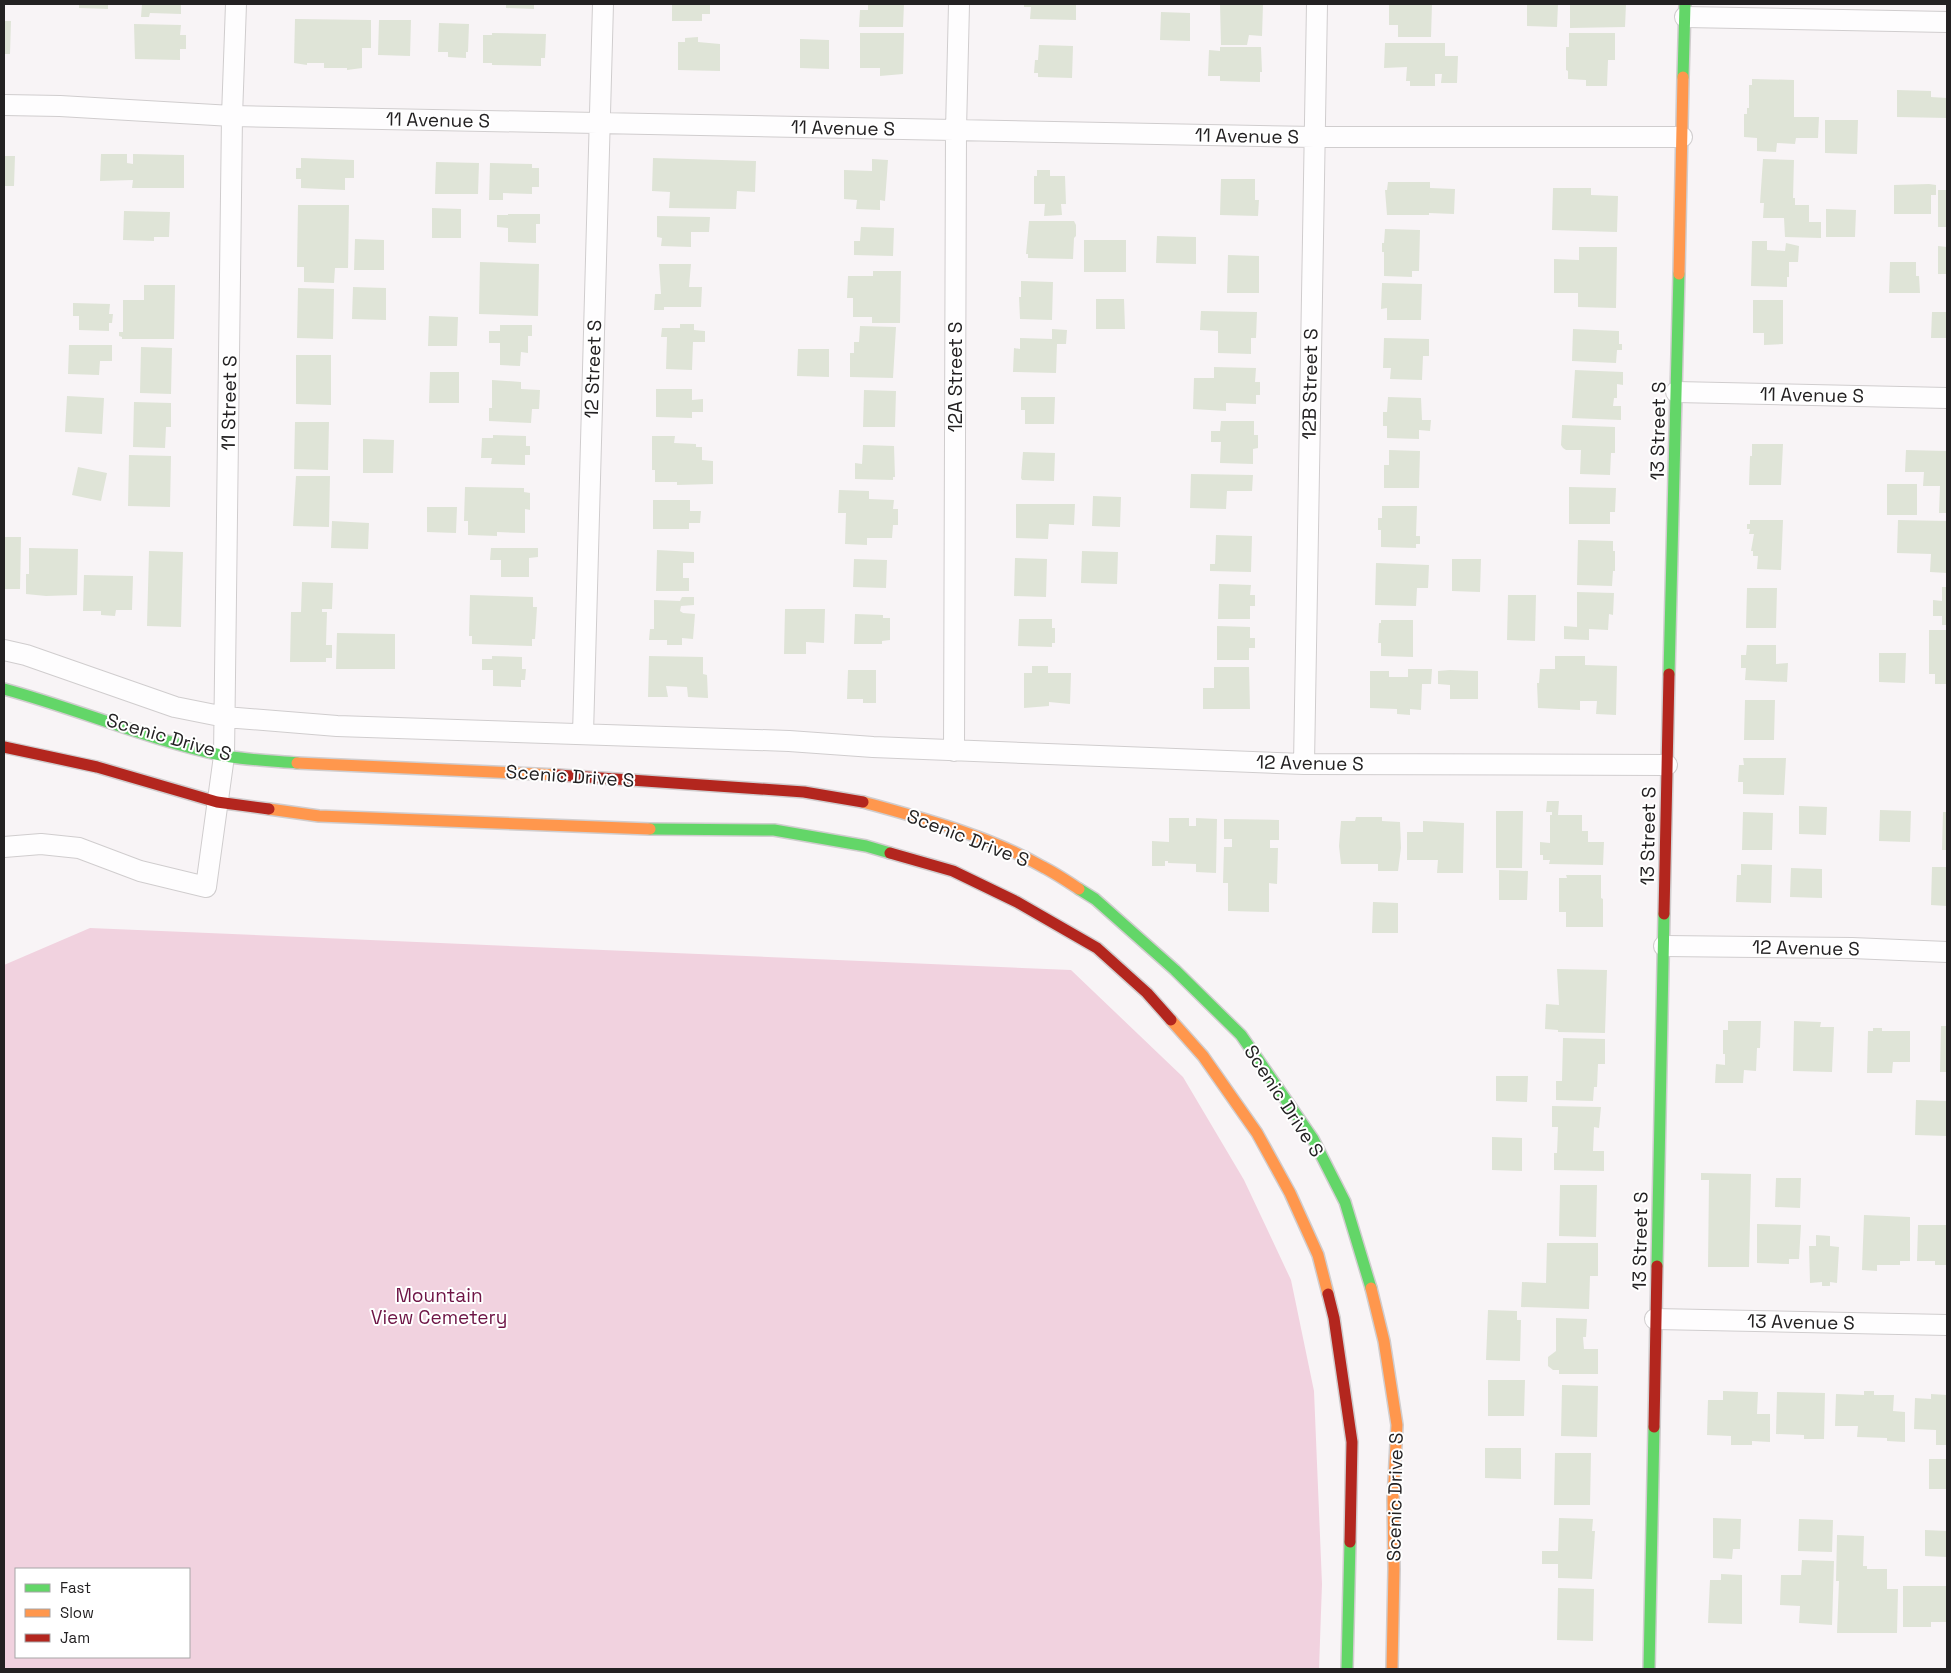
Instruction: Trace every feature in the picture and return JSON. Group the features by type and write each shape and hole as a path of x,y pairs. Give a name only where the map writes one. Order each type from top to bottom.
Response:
{"main road":[{"name":"13 Street S","path":"1649,1669 1667,764 1685,11"},
{"name":"Scenic Drive S","path":"4,689 46,700 224,756 264,761 525,773 804,792 856,800 943,825 990,842 1042,866 1095,899 1175,970 1241,1035 1313,1139 1345,1202 1368,1274 1384,1341 1397,1425 1393,1499 1392,1669"},
{"name":"Scenic Drive S","path":"4,747 97,767 217,802 319,816 664,830 774,830 866,846 953,871 1017,902 1097,948 1147,993 1204,1056 1257,1133 1290,1193 1318,1255 1334,1318 1346,1386 1352,1442 1347,1669"}],"street":[{"name":"11 Street S","path":"4,847 41,844 79,848 140,871 206,888 224,756 232,116 236,4"},
{"name":"12 Street S","path":"583,734 603,4"},
{"name":"12A Street S","path":"954,751 956,130 959,4"},
{"name":"12B Street S","path":"1304,764 1317,4"},
{"path":"1685,11 1947,22"},
{"name":"11 Avenue S","path":"4,106 60,106 232,116 600,124 1314,137 1682,137"},
{"name":"11 Avenue S","path":"1676,392 1947,398"},
{"name":"Scenic Drive S","path":"4,650 26,654 175,707 225,717 337,726 789,741 954,751"},
{"name":"12 Avenue S","path":"954,751 1304,764 1667,764"},
{"name":"12 Avenue S","path":"1664,946 1852,948 1947,952"},
{"name":"13 Avenue S","path":"1656,1319 1947,1325"}],"green space":[{"name":"Mountain View Cemetery","path":"90,928 1071,970 1183,1077 1244,1180 1291,1280 1314,1391 1322,1584 1319,1669 4,1669 4,965"}],"building":[{"path":"79,4 108,4 108,9 79,8"},
{"path":"142,4 181,4 181,14 150,13 149,17 141,17"},
{"path":"506,4 534,4 534,9 506,8"},
{"path":"672,4 710,4 710,14 702,14 702,21 672,21"},
{"path":"868,4 904,4 903,27 859,27 860,10 868,10"},
{"path":"1024,4 1076,4 1076,20 1030,19 1031,7 1024,7"},
{"path":"1220,4 1263,4 1262,36 1249,35 1247,45 1221,45"},
{"path":"1389,4 1432,4 1431,37 1398,37 1398,25 1389,25"},
{"path":"1527,4 1558,4 1557,27 1527,26"},
{"path":"1570,4 1626,4 1625,27 1570,28"},
{"path":"1161,12 1190,13 1190,41 1160,40"},
{"path":"295,19 371,20 371,48 362,48 362,68 347,70 347,68 324,68 324,63 307,63 307,65 294,63"},
{"path":"379,20 411,20 410,56 378,55"},
{"path":"4,21 11,21 10,54 4,54"},
{"path":"439,23 469,24 466,58 448,57 448,52 438,52"},
{"path":"134,24 181,25 180,35 186,35 186,49 180,49 180,60 135,59"},
{"path":"492,33 546,34 545,58 541,58 541,66 492,65 492,63 483,63 483,35 492,35"},
{"path":"860,33 904,33 903,74 880,76 880,68 860,68"},
{"path":"1569,33 1615,33 1615,60 1608,60 1607,86 1586,86 1586,80 1568,79 1566,47 1569,47"},
{"path":"698,37 698,42 720,44 720,71 678,70 678,42 685,42 685,38"},
{"path":"800,39 829,40 829,69 800,68"},
{"path":"1385,43 1445,43 1445,56 1458,56 1457,83 1441,83 1442,74 1435,74 1435,86 1410,86 1410,81 1406,81 1407,67 1384,68"},
{"path":"1039,45 1073,46 1072,78 1038,77 1038,73 1034,73 1035,60 1038,60"},
{"path":"1220,47 1261,47 1262,72 1260,72 1260,82 1220,81 1220,76 1208,76 1209,50 1220,51"},
{"path":"1752,79 1794,80 1794,117 1819,117 1818,138 1796,138 1795,144 1777,143 1776,152 1757,151 1757,138 1744,137 1744,114 1747,114 1747,108 1749,108 1749,85 1752,85"},
{"path":"1897,90 1931,91 1931,97 1947,98 1947,118 1897,117"},
{"path":"1825,120 1858,120 1857,154 1825,153"},
{"path":"101,154 127,154 127,163 133,164 133,154 184,155 184,188 132,188 133,180 100,181"},
{"path":"4,156 15,156 14,186 4,186"},
{"path":"301,158 354,160 354,178 345,178 345,190 301,188 301,179 296,179 296,168 301,168"},
{"path":"653,158 756,161 755,192 737,191 736,209 669,208 670,192 652,191"},
{"path":"872,159 888,160 885,201 880,200 880,210 856,209 857,200 844,199 844,170 872,171"},
{"path":"1763,159 1794,160 1793,198 1795,198 1795,205 1809,205 1809,222 1821,222 1821,238 1785,237 1784,218 1763,218 1764,203 1760,203"},
{"path":"436,162 479,163 478,194 435,194"},
{"path":"490,163 532,164 532,168 539,168 539,187 532,187 532,194 503,193 503,200 489,200"},
{"path":"1037,170 1050,170 1050,176 1065,176 1066,204 1061,204 1062,215 1044,216 1045,204 1034,204 1034,176 1037,176"},
{"path":"1221,179 1255,179 1255,200 1259,200 1258,216 1220,215"},
{"path":"1388,182 1430,182 1430,188 1455,189 1454,214 1387,215 1385,190 1387,190"},
{"path":"1894,185 1936,185 1936,195 1931,195 1931,214 1894,214"},
{"path":"1553,188 1591,188 1591,195 1618,196 1617,232 1552,230"},
{"path":"1938,190 1947,190 1947,227 1938,227"},
{"path":"298,205 349,205 348,268 335,268 334,283 304,282 304,267 297,267"},
{"path":"432,208 461,209 461,238 432,238"},
{"path":"1826,209 1856,210 1855,237 1826,237"},
{"path":"124,211 170,212 169,237 154,237 154,241 123,240"},
{"path":"540,214 540,224 536,224 536,243 508,242 508,228 497,227 497,215"},
{"path":"657,216 710,217 709,232 691,232 691,247 661,246 662,238 657,237"},
{"path":"1029,221 1074,221 1076,236 1074,238 1073,259 1028,258 1028,254 1026,254"},
{"path":"861,227 894,228 893,256 854,255 854,241 860,241"},
{"path":"1385,229 1420,230 1419,271 1412,271 1412,277 1384,276 1382,243 1384,243"},
{"path":"1157,236 1196,237 1196,264 1156,263"},
{"path":"355,239 384,240 384,270 354,270"},
{"path":"1084,240 1126,240 1126,272 1084,272"},
{"path":"1752,241 1767,241 1767,250 1785,251 1786,243 1799,246 1798,262 1789,262 1787,287 1751,286"},
{"path":"1938,246 1947,247 1947,274 1938,274"},
{"path":"1579,247 1617,247 1616,308 1578,307 1578,293 1554,293 1554,259 1579,260"},
{"path":"1228,255 1259,256 1259,293 1227,293"},
{"path":"480,262 539,264 538,316 479,314"},
{"path":"1890,262 1916,262 1916,276 1919,276 1920,293 1889,293"},
{"path":"659,264 691,264 689,287 702,287 701,307 664,307 664,310 654,310 655,294 661,294"},
{"path":"873,271 901,271 900,323 872,323 872,317 853,317 853,298 847,298 848,276 873,276"},
{"path":"1021,281 1053,282 1052,320 1020,319 1019,297 1021,297"},
{"path":"1382,283 1422,284 1421,320 1387,320 1387,308 1381,309"},
{"path":"144,285 175,285 174,339 122,339 119,336 119,332 123,332 123,300 144,300"},
{"path":"353,287 386,288 386,320 352,319"},
{"path":"298,288 334,289 333,339 297,338"},
{"path":"1096,299 1124,299 1125,329 1096,329"},
{"path":"1753,300 1783,300 1783,344 1764,345 1764,333 1753,333"},
{"path":"73,303 110,304 109,314 113,314 112,323 109,323 109,331 79,330 79,316 73,316"},
{"path":"1201,311 1257,312 1256,338 1251,338 1251,354 1218,353 1218,331 1200,330"},
{"path":"1932,312 1947,312 1947,338 1931,338"},
{"path":"429,316 458,317 457,346 428,346"},
{"path":"680,324 694,324 694,330 705,331 705,342 693,342 692,370 666,369 667,337 661,337 662,328 680,328"},
{"path":"500,325 532,325 532,336 528,336 528,353 521,352 520,366 500,365 500,343 489,343 489,331 500,331"},
{"path":"860,326 896,327 893,378 850,377 850,353 854,353 854,342 859,342"},
{"path":"1052,329 1067,330 1066,344 1057,344 1056,373 1013,372 1014,348 1020,349 1020,338 1052,339"},
{"path":"1573,329 1619,331 1619,344 1622,344 1622,350 1617,350 1616,363 1572,361"},
{"path":"1384,338 1429,339 1429,356 1423,356 1422,380 1390,379 1391,368 1383,368"},
{"path":"69,345 112,345 112,361 100,361 99,375 68,374"},
{"path":"141,347 172,348 171,394 140,393"},
{"path":"798,349 829,349 829,377 797,376"},
{"path":"296,355 331,355 331,405 296,404"},
{"path":"1214,367 1256,368 1255,382 1260,382 1260,395 1256,395 1256,404 1226,403 1226,411 1193,409 1194,378 1214,378"},
{"path":"1575,370 1623,372 1623,385 1617,384 1617,398 1614,398 1613,406 1621,406 1621,420 1572,418"},
{"path":"430,372 459,372 459,403 429,403"},
{"path":"492,380 521,382 521,389 540,390 539,409 532,409 531,423 489,421 489,408 492,408"},
{"path":"656,389 692,389 692,400 703,399 703,412 692,412 692,418 656,417"},
{"path":"864,390 896,391 895,427 863,427"},
{"path":"67,396 104,398 102,434 65,432"},
{"path":"1021,397 1055,397 1054,424 1025,424 1025,410 1021,410"},
{"path":"1388,397 1421,398 1422,420 1431,420 1430,431 1419,430 1419,439 1387,438 1387,426 1383,426 1383,412 1387,412"},
{"path":"134,402 171,403 171,427 166,427 165,448 133,447"},
{"path":"1221,421 1254,421 1254,435 1258,435 1258,448 1253,449 1253,464 1220,463 1221,442 1211,442 1211,431 1220,431"},
{"path":"295,422 329,422 328,470 294,469"},
{"path":"1562,425 1615,427 1615,453 1611,453 1610,475 1580,474 1581,450 1566,450 1563,448 1561,445"},
{"path":"493,435 526,436 526,446 530,446 530,455 525,455 525,465 491,464 492,458 481,458 482,438 493,438"},
{"path":"652,436 675,436 674,443 696,444 696,447 702,447 702,460 713,461 713,484 677,485 677,482 655,482 655,470 652,470"},
{"path":"363,439 394,440 393,473 363,473"},
{"path":"1752,444 1783,444 1781,485 1749,485"},
{"path":"863,445 894,446 895,477 893,477 893,480 855,479 855,463 862,464"},
{"path":"1389,450 1420,451 1419,488 1384,488 1384,465 1389,465"},
{"path":"1906,450 1947,451 1947,513 1939,513 1940,486 1923,486 1924,472 1905,472"},
{"path":"1023,452 1055,453 1054,481 1022,480"},
{"path":"129,455 171,456 170,507 128,506"},
{"path":"78,467 107,473 101,501 72,495"},
{"path":"1191,474 1253,475 1252,491 1227,491 1226,509 1190,508"},
{"path":"296,476 330,476 329,527 293,526"},
{"path":"1887,484 1917,484 1917,515 1887,515"},
{"path":"465,487 524,488 524,492 530,493 530,510 525,509 525,533 497,532 497,536 468,535 468,521 464,521"},
{"path":"1569,487 1616,488 1615,512 1610,512 1610,524 1569,524"},
{"path":"839,490 869,491 869,499 894,500 893,509 898,509 898,525 893,525 892,538 867,538 867,545 845,544 846,513 838,513"},
{"path":"1093,496 1121,497 1120,527 1092,526"},
{"path":"653,500 690,500 690,511 701,511 700,523 689,523 689,529 653,529"},
{"path":"1016,504 1075,504 1074,525 1049,524 1048,539 1016,538"},
{"path":"1382,506 1417,506 1416,536 1420,536 1420,544 1416,544 1416,548 1381,547 1381,530 1378,530 1378,518 1382,518"},
{"path":"427,507 457,507 456,533 427,532"},
{"path":"1750,520 1783,520 1781,570 1757,569 1758,556 1753,556 1753,551 1751,551 1754,534 1749,534 1750,529 1747,529 1747,524 1750,524"},
{"path":"1898,520 1947,521 1947,573 1930,572 1931,554 1897,553"},
{"path":"332,521 369,523 368,549 331,548"},
{"path":"1216,535 1252,536 1251,572 1210,571 1210,564 1215,564"},
{"path":"4,537 21,537 20,589 4,589"},
{"path":"1578,540 1613,541 1615,571 1613,571 1612,586 1577,585"},
{"path":"29,548 78,549 77,595 46,596 26,594 26,574 29,574"},
{"path":"491,548 538,548 538,557 529,558 529,577 501,577 501,560 490,560"},
{"path":"657,550 694,552 694,563 683,563 683,578 689,578 689,591 656,591"},
{"path":"149,551 183,552 181,627 147,626"},
{"path":"1082,551 1118,552 1117,584 1081,583"},
{"path":"1015,558 1047,559 1046,597 1014,596"},
{"path":"854,559 887,560 886,588 853,587"},
{"path":"1452,559 1481,559 1480,592 1452,591"},
{"path":"1376,563 1429,565 1428,588 1417,588 1416,606 1375,605"},
{"path":"84,575 133,576 132,610 116,610 115,616 101,615 101,611 83,611"},
{"path":"302,582 333,583 332,609 322,609 322,612 327,612 326,645 332,645 332,658 326,658 326,662 290,662 291,612 301,612"},
{"path":"1219,584 1251,585 1250,595 1255,595 1255,606 1250,606 1250,619 1218,619"},
{"path":"1942,587 1947,587 1947,625 1942,625 1942,616 1933,616 1933,600 1942,601"},
{"path":"1747,588 1777,588 1776,628 1746,628"},
{"path":"1577,592 1614,593 1613,615 1609,614 1608,630 1589,629 1589,640 1564,639 1564,626 1577,627"},
{"path":"470,595 533,597 533,607 537,607 535,639 532,639 532,646 472,644 472,636 469,636"},
{"path":"1508,595 1536,595 1535,641 1507,640"},
{"path":"682,597 694,597 694,605 681,606 680,611 695,614 693,639 682,638 682,645 667,645 667,640 649,640 650,629 654,629 654,600 680,601"},
{"path":"785,609 825,609 824,643 806,642 806,654 784,654"},
{"path":"855,614 883,615 883,618 890,618 890,640 882,641 882,644 854,644"},
{"path":"1019,619 1052,619 1052,628 1055,628 1055,643 1052,643 1052,647 1018,646"},
{"path":"1381,620 1413,620 1413,657 1381,656 1381,643 1378,643 1379,623 1381,623"},
{"path":"1217,626 1250,627 1250,638 1255,638 1255,648 1249,648 1249,660 1217,660"},
{"path":"1929,630 1947,630 1947,684 1935,684 1935,674 1929,674"},
{"path":"337,633 395,634 395,669 336,669"},
{"path":"1747,645 1776,645 1776,664 1788,663 1787,682 1745,680 1746,668 1741,668 1741,655 1746,655"},
{"path":"1879,653 1906,653 1905,683 1879,682"},
{"path":"492,656 522,657 522,669 526,669 525,680 521,680 521,687 493,686 493,670 482,670 482,659 492,659"},
{"path":"649,656 703,657 703,674 707,675 708,698 688,697 687,687 666,686 668,697 648,697"},
{"path":"1555,656 1585,656 1585,665 1617,666 1616,715 1596,714 1597,701 1580,701 1580,710 1538,708 1537,683 1539,683 1540,669 1555,669"},
{"path":"1032,666 1048,666 1048,673 1071,673 1070,704 1049,702 1049,706 1024,708 1024,673 1032,673"},
{"path":"1214,667 1249,667 1250,709 1203,709 1203,688 1214,688"},
{"path":"1408,669 1432,669 1431,684 1422,684 1421,710 1410,709 1410,715 1397,714 1397,709 1370,708 1370,671 1389,671 1389,677 1408,677"},
{"path":"848,670 876,670 876,703 863,703 863,699 847,699"},
{"path":"1438,671 1478,671 1478,699 1450,699 1450,685 1438,684"},
{"path":"1745,700 1775,700 1774,740 1744,740"},
{"path":"1743,758 1786,758 1784,795 1743,794 1743,782 1738,782 1739,765 1744,765"},
{"path":"1547,801 1559,801 1558,815 1582,815 1582,831 1588,831 1588,842 1604,842 1603,865 1549,864 1550,860 1543,860 1543,855 1540,855 1540,842 1550,843 1550,815 1552,815 1552,812 1546,812"},
{"path":"1799,806 1827,807 1826,835 1799,834"},
{"path":"1880,810 1911,811 1910,842 1879,841"},
{"path":"1496,811 1523,811 1522,868 1496,868"},
{"path":"1743,812 1773,813 1772,850 1742,850"},
{"path":"1943,812 1947,812 1947,850 1942,850"},
{"path":"1356,817 1382,817 1382,821 1400,822 1401,848 1398,871 1378,871 1378,864 1341,864 1339,846 1341,821 1355,821"},
{"path":"1169,818 1189,818 1189,826 1196,826 1196,818 1217,819 1216,873 1196,872 1196,864 1168,863 1168,861 1165,861 1165,866 1152,866 1152,841 1169,842"},
{"path":"1224,819 1279,820 1279,840 1270,840 1270,848 1278,848 1277,884 1269,883 1269,912 1228,911 1228,883 1223,883 1224,847 1232,847 1232,839 1224,839"},
{"path":"1423,821 1464,823 1463,873 1437,873 1438,860 1407,860 1407,832 1423,832"},
{"path":"1741,864 1772,865 1771,903 1736,902 1737,875 1741,875"},
{"path":"1932,867 1947,867 1947,906 1931,905"},
{"path":"1791,868 1822,869 1822,898 1790,897"},
{"path":"1499,870 1528,871 1527,900 1499,900"},
{"path":"1566,875 1601,875 1603,927 1566,927 1566,912 1559,912 1559,878 1567,878"},
{"path":"1373,902 1398,903 1398,933 1372,933"},
{"path":"1557,969 1607,970 1605,1033 1558,1032 1558,1030 1545,1029 1546,1004 1559,1005"},
{"path":"1728,1021 1761,1021 1760,1048 1757,1048 1756,1071 1744,1070 1743,1083 1715,1083 1716,1064 1725,1065 1723,1030 1728,1030"},
{"path":"1794,1021 1821,1022 1820,1027 1834,1027 1832,1072 1793,1071"},
{"path":"1941,1026 1947,1026 1947,1072 1940,1072"},
{"path":"1873,1028 1882,1028 1882,1031 1910,1031 1910,1062 1893,1062 1892,1073 1867,1073 1868,1031 1873,1031"},
{"path":"1563,1038 1605,1039 1605,1064 1598,1064 1597,1087 1594,1087 1593,1101 1556,1100 1556,1081 1562,1081"},
{"path":"1496,1076 1528,1076 1527,1102 1496,1101"},
{"path":"1916,1100 1947,1101 1947,1136 1915,1135"},
{"path":"1552,1106 1601,1107 1599,1128 1594,1127 1593,1151 1604,1151 1604,1171 1554,1170 1554,1153 1557,1153 1558,1127 1552,1127"},
{"path":"1492,1137 1522,1138 1522,1171 1492,1170"},
{"path":"1701,1173 1751,1174 1749,1267 1708,1267 1709,1180 1701,1180"},
{"path":"1776,1178 1801,1178 1800,1208 1775,1207"},
{"path":"1560,1185 1597,1185 1596,1237 1559,1236"},
{"path":"1864,1215 1910,1217 1910,1261 1900,1261 1900,1265 1877,1265 1877,1271 1862,1270"},
{"path":"1757,1224 1801,1225 1799,1259 1789,1259 1789,1264 1757,1263"},
{"path":"1918,1225 1947,1225 1947,1265 1935,1265 1935,1261 1917,1261"},
{"path":"1816,1235 1830,1236 1830,1246 1839,1247 1837,1283 1830,1282 1830,1286 1822,1286 1822,1282 1810,1283 1809,1246 1816,1246"},
{"path":"1547,1243 1598,1243 1598,1276 1590,1276 1589,1309 1521,1307 1522,1282 1546,1283"},
{"path":"1488,1310 1517,1311 1517,1320 1521,1320 1520,1361 1486,1360"},
{"path":"1556,1318 1587,1319 1586,1337 1583,1337 1584,1349 1598,1349 1598,1374 1559,1374 1559,1370 1553,1370 1548,1366 1548,1357 1556,1351"},
{"path":"1488,1380 1525,1380 1524,1416 1488,1416"},
{"path":"1562,1385 1598,1386 1597,1437 1561,1436"},
{"path":"1723,1391 1758,1392 1757,1414 1770,1414 1770,1442 1752,1441 1752,1445 1731,1445 1731,1436 1707,1435 1708,1400 1723,1400"},
{"path":"1864,1391 1874,1391 1874,1395 1894,1395 1893,1411 1905,1412 1905,1442 1887,1441 1887,1438 1857,1437 1858,1426 1835,1426 1836,1394 1864,1395"},
{"path":"1777,1392 1825,1393 1824,1439 1804,1439 1804,1435 1776,1434"},
{"path":"1931,1394 1947,1395 1947,1445 1936,1445 1936,1430 1914,1429 1915,1398 1931,1399"},
{"path":"1485,1448 1521,1448 1521,1479 1485,1478"},
{"path":"1555,1453 1591,1453 1590,1505 1554,1505"},
{"path":"1929,1459 1947,1459 1947,1489 1929,1489"},
{"path":"1559,1518 1593,1519 1592,1531 1595,1531 1592,1579 1558,1578 1558,1564 1542,1564 1542,1551 1558,1551"},
{"path":"1713,1518 1741,1519 1740,1549 1733,1549 1732,1559 1713,1558"},
{"path":"1799,1519 1833,1520 1832,1552 1798,1551"},
{"path":"1925,1530 1947,1531 1947,1557 1925,1556"},
{"path":"1837,1535 1864,1536 1863,1566 1867,1566 1867,1569 1887,1569 1887,1589 1898,1589 1897,1633 1837,1633 1839,1581 1836,1581"},
{"path":"1802,1560 1834,1561 1832,1625 1799,1623 1800,1606 1780,1605 1781,1575 1801,1575"},
{"path":"1721,1574 1742,1575 1742,1624 1708,1623 1710,1580 1721,1580"},
{"path":"1903,1586 1947,1586 1947,1622 1931,1622 1931,1627 1903,1627"},
{"path":"1558,1588 1594,1589 1593,1641 1557,1640"}],"traffic: fast":[{"path":"1683,77 1685,4"},
{"path":"1669,674 1679,274"},
{"path":"4,689 169,742 225,756 297,763"},
{"path":"650,829 774,830 866,846 890,853"},
{"path":"1079,889 1095,899 1175,970 1241,1035 1313,1139 1345,1202 1371,1288"},
{"path":"1657,1266 1664,914"},
{"path":"1649,1669 1654,1427"},
{"path":"1347,1669 1350,1542"}],"traffic: slow":[{"path":"1679,274 1683,77"},
{"path":"297,763 558,775"},
{"path":"863,802 978,837 1048,869 1079,889"},
{"path":"269,809 319,816 650,829"},
{"path":"1171,1020 1203,1056 1257,1133 1290,1193 1318,1255 1328,1294"},
{"path":"1371,1288 1384,1341 1397,1425 1393,1499 1392,1669"}],"traffic: jam":[{"path":"1664,914 1669,674"},
{"path":"4,747 97,767 217,802 269,809"},
{"path":"558,775 804,792 863,802"},
{"path":"890,853 953,871 1017,902 1097,948 1147,993 1171,1020"},
{"path":"1654,1427 1657,1266"},
{"path":"1328,1294 1334,1318 1352,1442 1350,1542"}]}
